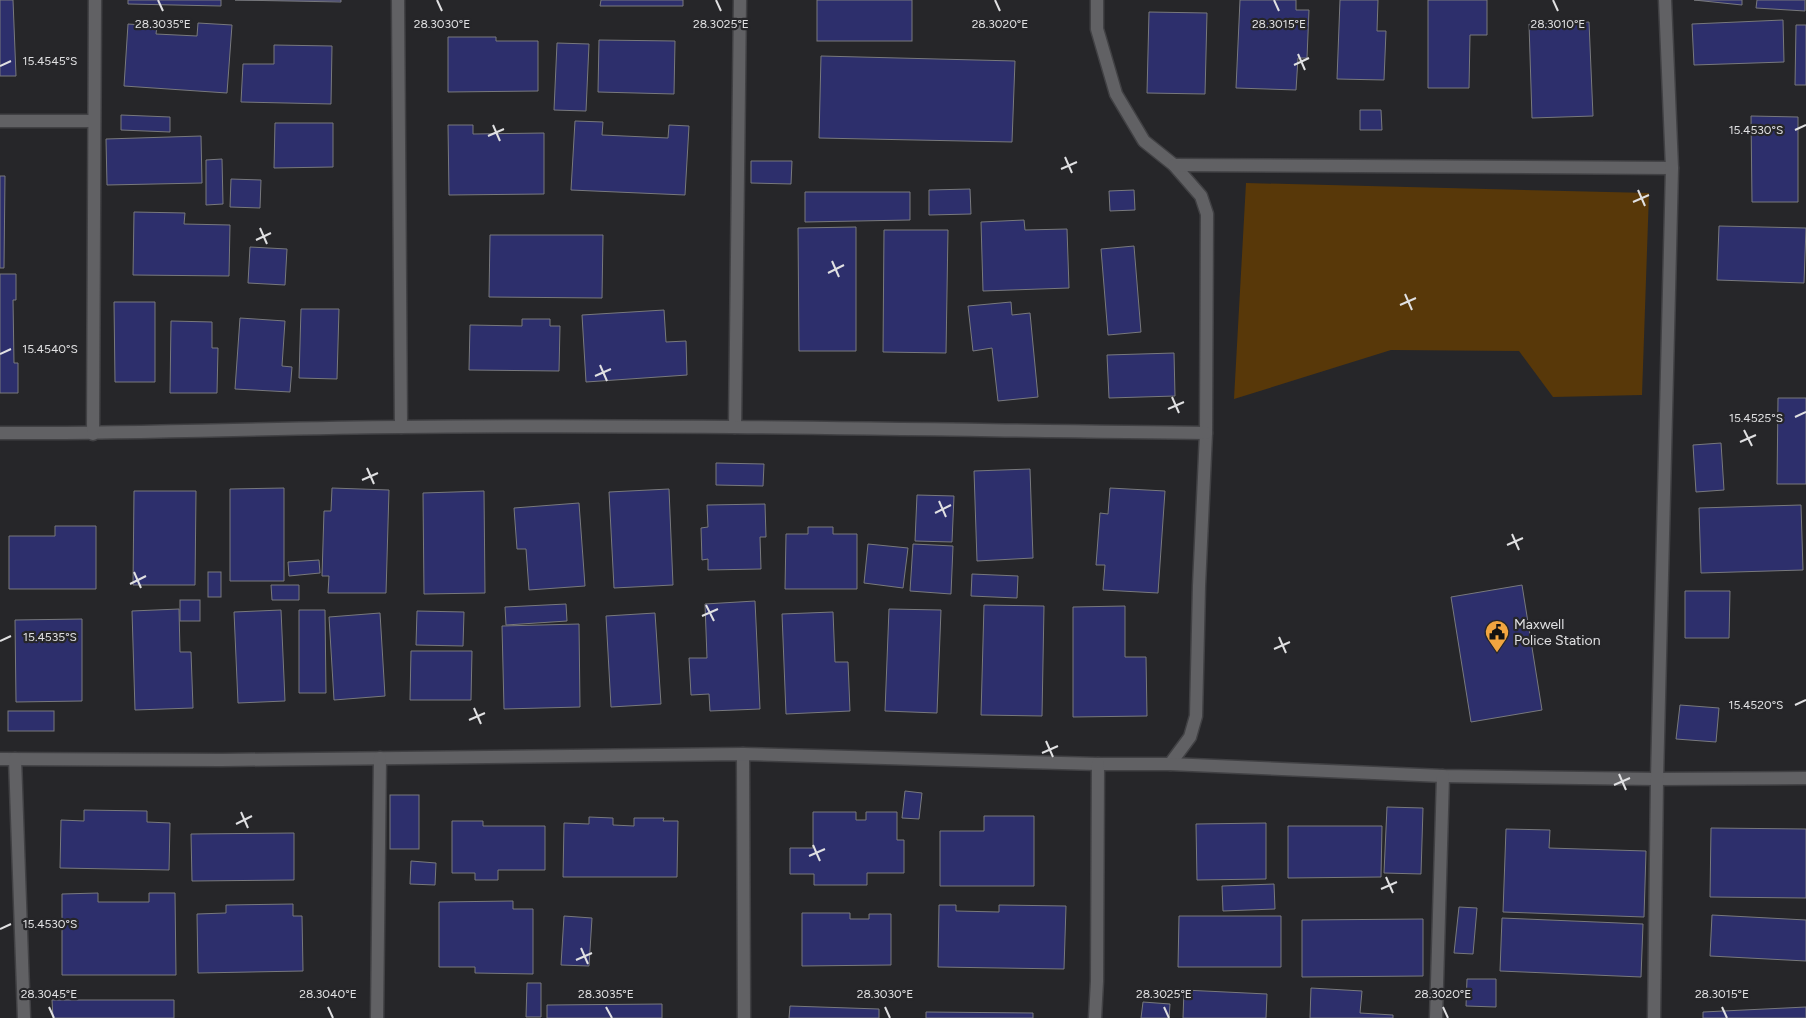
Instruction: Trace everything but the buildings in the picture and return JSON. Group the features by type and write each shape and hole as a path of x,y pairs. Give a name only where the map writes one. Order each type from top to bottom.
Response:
{"street":[{"path":"93,434 95,0"},
{"path":"398,0 401,427"},
{"path":"735,428 740,0"},
{"path":"1096,0 1097,29 1116,94 1144,141 1174,165 1201,196 1207,214 1206,433 1199,586 1196,716 1190,737 1170,764"},
{"path":"1654,1018 1657,779 1672,168 1665,0"},
{"path":"0,121 94,121"},
{"path":"1174,165 1672,168"},
{"path":"0,433 93,434 401,427 1206,433"},
{"path":"0,759 380,758 743,754 1098,764 1170,764 1443,776 1657,779 1806,778"},
{"path":"743,754 744,1018"},
{"path":"377,1018 380,758"},
{"path":"15,759 24,1018"},
{"path":"1095,1018 1097,982 1098,764"},
{"path":"1436,1018 1443,776"}],"shaded area":[{"path":"1246,183 1649,193 1642,395 1553,397 1519,351 1391,350 1234,399"}],"place":[{"name":"Maxwell Police Station","path":"1497,653"}]}
